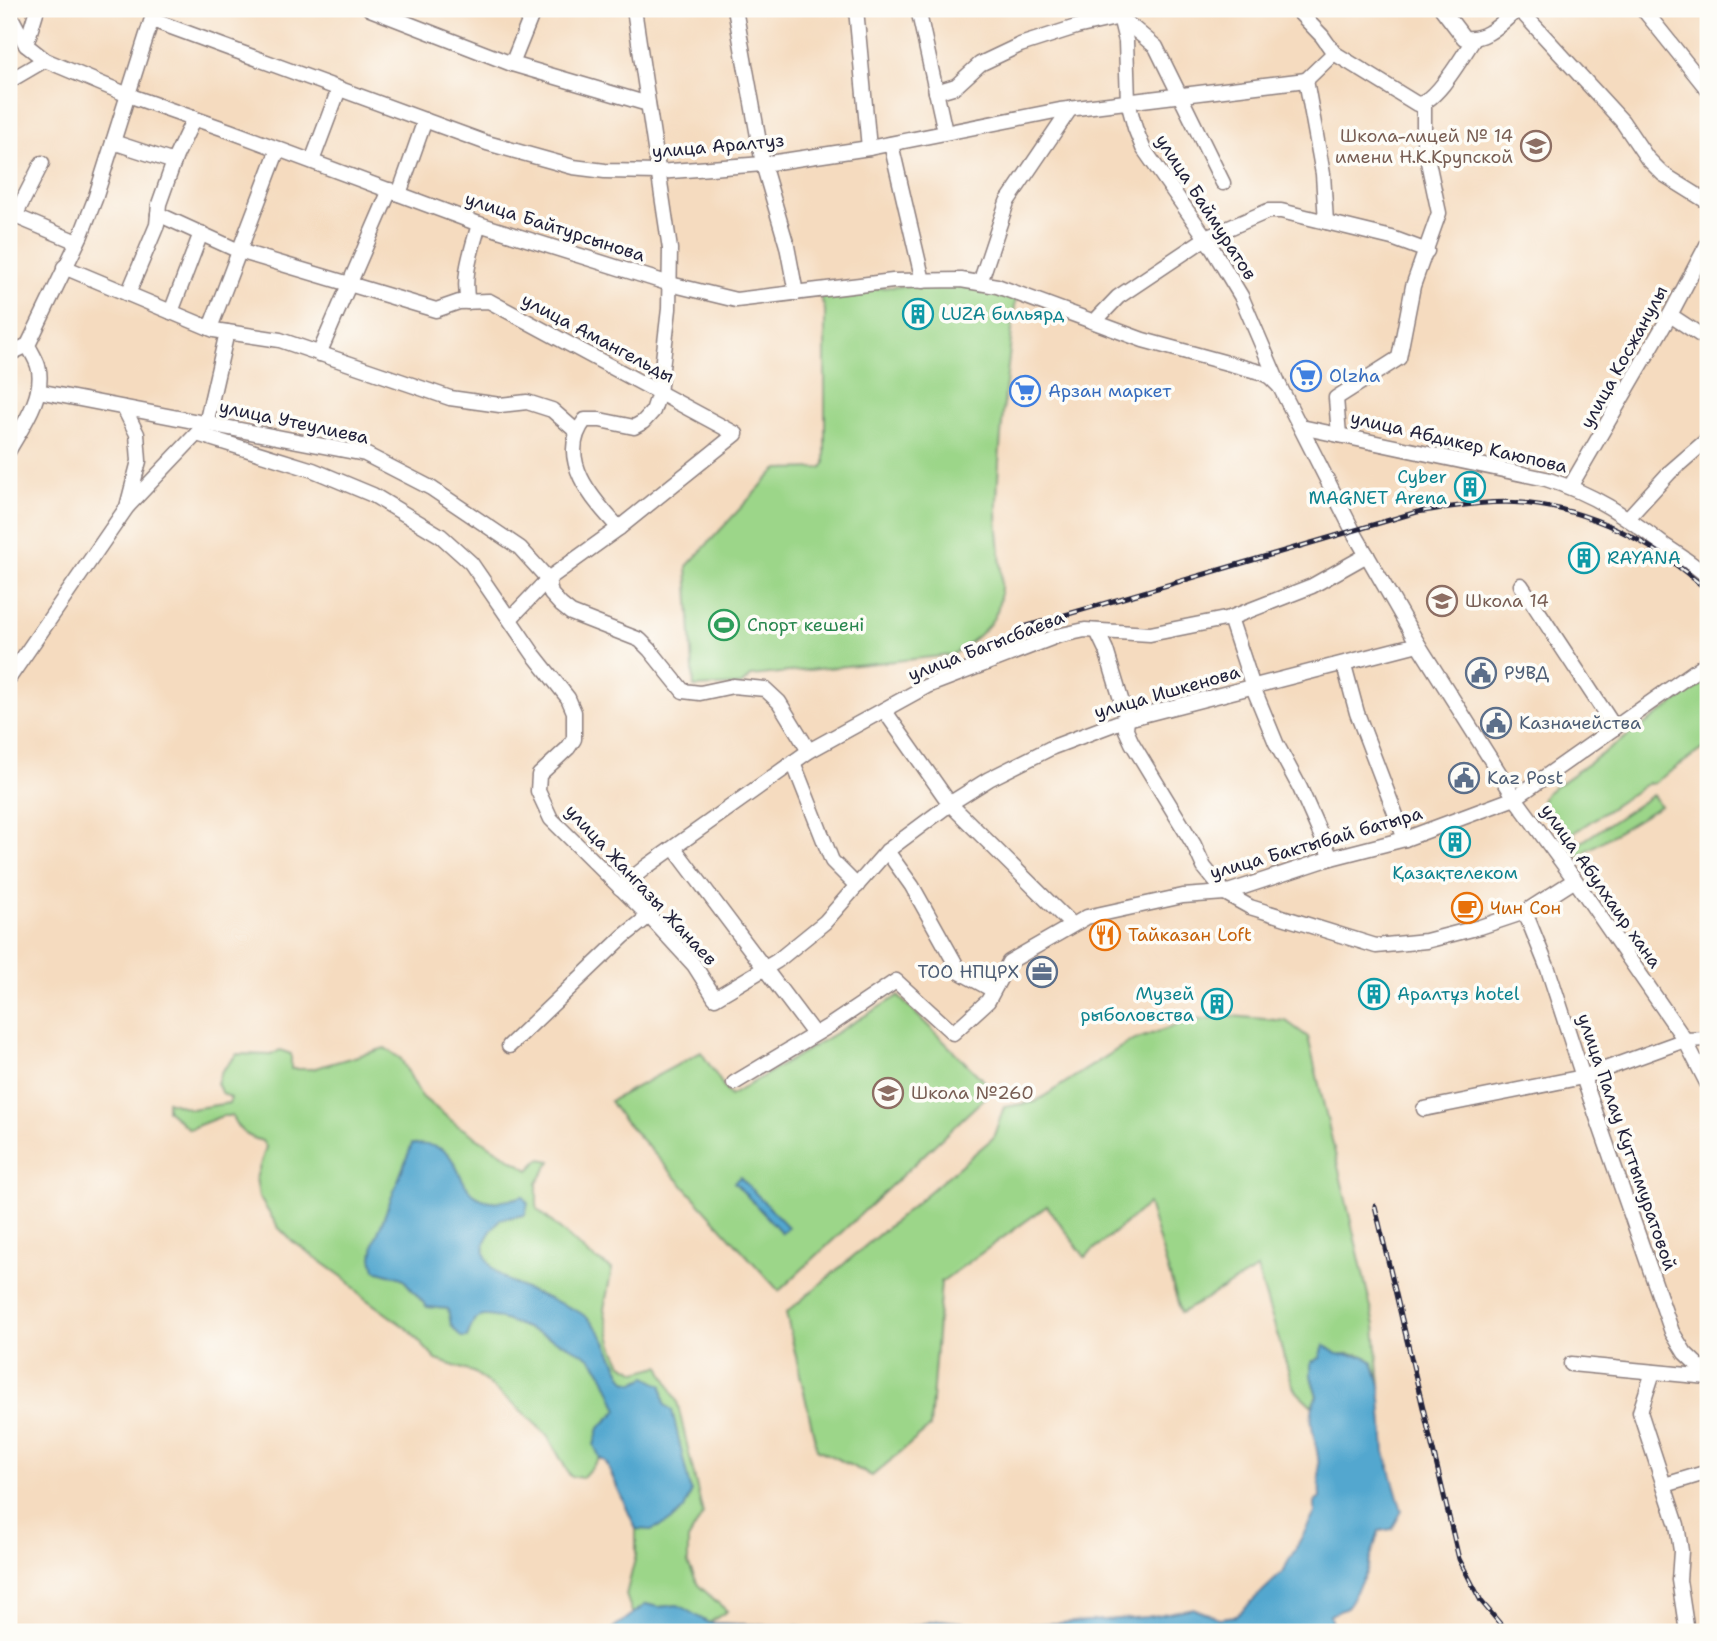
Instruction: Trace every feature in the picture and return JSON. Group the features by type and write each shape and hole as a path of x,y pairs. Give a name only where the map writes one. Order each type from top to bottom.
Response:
{"street":[{"path":"26,45 37,9"},
{"path":"370,9 512,64 648,104"},
{"path":"512,64 534,9"},
{"path":"201,429 373,495 430,529 471,563 510,619 548,579 619,528 593,499 578,470 572,448 576,431 585,421 600,420 634,427 643,422 653,411 659,393 670,284 670,249 634,9"},
{"path":"734,9 763,163 796,293"},
{"path":"856,9 869,148"},
{"path":"918,9 946,132"},
{"path":"1296,9 1334,53 1417,104 1424,104 1433,96 1474,39"},
{"path":"1442,9 1464,38 1474,39 1485,36 1519,9 1622,121 1647,158 1663,174 1708,202"},
{"path":"1643,9 1708,90"},
{"name":"улица Байтурсынова","path":"9,13 26,45 45,60 128,95 479,223 670,284 736,300 893,281 961,280 981,283 997,286 1152,342 1260,372 1280,387"},
{"path":"936,92 956,86 980,64 1020,45 1118,13 1156,47 1223,184"},
{"name":"улица Баймуратов","path":"1118,13 1126,41 1128,102 1143,148 1206,239 1241,296 1280,387 1353,531"},
{"path":"9,354 28,345 77,242 95,199 154,14"},
{"name":"улица Аралтуз","path":"154,14 339,89 487,144 573,167 605,171 658,172 763,163 869,148 1070,109 1306,80"},
{"path":"1325,222 1324,174 1306,80 1334,53"},
{"path":"9,82 45,60"},
{"path":"312,161 339,89"},
{"path":"1339,435 1336,398 1399,358 1413,286 1439,213 1424,144 1424,104"},
{"path":"981,283 1007,202 1070,109"},
{"path":"128,294 157,225 159,204 174,162 194,118"},
{"path":"319,354 395,192 425,120"},
{"path":"113,142 174,162"},
{"path":"891,144 923,281"},
{"path":"210,328 278,149"},
{"path":"42,163 12,215 77,242"},
{"path":"1095,321 1118,297 1206,239 1268,211 1281,211 1392,238 1427,251"},
{"path":"158,214 239,251 350,283"},
{"path":"468,302 466,272 479,223"},
{"path":"171,312 201,233"},
{"name":"улица Косжанулы","path":"1570,487 1670,315 1708,243"},
{"path":"64,267 210,328 280,340 450,398 500,405 527,402 552,410 576,431"},
{"name":"улица Амангельды","path":"350,283 436,310 460,302 489,301 736,434 619,528"},
{"path":"1670,315 1708,340"},
{"path":"9,678 127,507 201,429 227,332"},
{"path":"9,450 13,433 28,418 38,391 39,368 28,345"},
{"name":"улица Утеулиева","path":"38,391 124,408 201,429 365,454 431,488 520,548 548,579 551,594 561,605 571,613 640,640 683,691 700,693 733,686 765,689 779,702 809,751"},
{"path":"124,408 137,434 139,461 127,507"},
{"name":"улица Абдикер Каюпова","path":"1301,427 1546,479 1587,493 1628,518 1708,577"},
{"path":"1628,518 1670,472 1708,439"},
{"name":"улица Абулхаир хана","path":"1353,531 1418,644 1515,798 1685,1040 1708,1085"},
{"name":"улица Багысбаева","path":"620,888 809,751 927,686 1057,636 1085,630 1150,634 1230,618 1312,586 1367,555"},
{"path":"1521,585 1615,728"},
{"path":"1230,618 1253,687 1276,743 1300,788 1331,858"},
{"name":"улица Жангазы Жанаев","path":"510,619 568,698 573,712 574,739 539,775 541,796 551,819 649,916 694,965 715,998"},
{"path":"1097,631 1106,650 1127,719 1126,730 1132,743 1194,845 1204,867 1225,893 1250,907 1376,946 1426,941 1480,927 1525,912 1575,880"},
{"name":"улица Ишкенова","path":"715,998 766,968 825,922 887,851 989,779 1053,747 1127,719 1418,644"},
{"name":"улица Бактыбай батыра","path":"734,1083 758,1071 896,981 953,1033 988,1001 1009,962 1087,917 1183,897 1225,893 1331,858 1405,839 1515,798 1708,662"},
{"path":"1344,665 1357,713 1405,839"},
{"path":"884,710 950,804 1072,925"},
{"path":"793,762 832,861 857,886"},
{"path":"674,848 814,1034"},
{"path":"887,851 912,886 960,972 993,990"},
{"name":"улица Палау Куттымуратовой","path":"1525,912 1548,969 1672,1332 1685,1353 1708,1376"},
{"path":"509,1046 624,936 649,916"},
{"path":"1424,1109 1583,1077 1685,1040 1708,1040"},
{"path":"1571,1364 1708,1376"},
{"path":"1653,1373 1640,1412 1665,1485 1679,1538 1679,1580 1687,1632"},
{"path":"1665,1485 1708,1472"}],"green space":[{"path":"941,285 976,288 1016,297 1000,452 997,517 1001,586 994,618 978,636 952,655 751,676 741,685 694,687 687,566 778,469 821,468 825,464 825,310 820,295 889,287"},
{"path":"1708,680 1708,745 1654,783 1648,783 1572,834 1580,843 1653,795 1660,806 1578,856 1545,809 1542,800 1546,793"},
{"path":"898,996 993,1090 779,1291 620,1116 610,1101 701,1052 730,1096"},
{"path":"1231,1016 1286,1021 1308,1037 1375,1325 1380,1385 1373,1363 1363,1355 1333,1355 1321,1358 1311,1376 1317,1396 1312,1406 1294,1389 1257,1269 1181,1313 1148,1204 1085,1257 1047,1206 941,1282 930,1427 872,1476 817,1449 786,1313 993,1138 1004,1107 1035,1102 1129,1042 1188,1021"},
{"path":"385,1048 401,1059 421,1096 457,1125 529,1170 540,1159 551,1161 537,1183 537,1209 589,1255 612,1269 604,1309 613,1346 622,1364 637,1372 660,1366 677,1401 703,1514 688,1540 688,1563 698,1585 727,1611 709,1623 677,1605 659,1607 646,1604 633,1615 626,1595 636,1555 636,1529 606,1462 600,1458 582,1478 570,1476 548,1436 523,1412 475,1373 436,1360 409,1330 363,1297 347,1280 291,1240 278,1227 259,1197 256,1178 266,1147 262,1141 244,1133 232,1116 222,1116 189,1129 167,1110 167,1101 191,1109 229,1103 231,1098 221,1092 217,1083 221,1072 237,1054 271,1055 280,1050 291,1054 291,1069 312,1069"}],"water":[{"path":"412,1144 445,1151 471,1192 483,1199 503,1201 523,1196 528,1204 525,1215 500,1219 486,1239 486,1257 493,1269 521,1287 570,1308 591,1321 603,1337 626,1381 634,1383 646,1377 662,1386 665,1405 672,1410 691,1493 684,1509 671,1521 651,1530 636,1529 606,1462 600,1458 594,1445 599,1428 618,1410 593,1361 540,1334 493,1317 483,1316 475,1320 467,1337 461,1337 451,1325 448,1309 427,1307 402,1278 375,1270 372,1258 374,1243"},
{"path":"740,1177 788,1227 782,1233 734,1182"},
{"path":"1324,1345 1337,1354 1364,1356 1373,1362 1380,1385 1385,1452 1402,1511 1392,1529 1379,1531 1366,1573 1347,1608 1330,1615 1333,1632 883,1632 940,1620 996,1626 1147,1617 1193,1608 1219,1618 1236,1616 1282,1573 1315,1513 1315,1502 1320,1498 1319,1462 1312,1416 1317,1396 1311,1376 1311,1362 1320,1358"},
{"path":"646,1604 659,1607 678,1605 709,1623 799,1626 814,1632 609,1632"}],"railway":[{"path":"1024,627 1417,512 1497,502 1523,503 1575,513 1623,532 1667,558 1708,591"},
{"path":"1375,1206 1459,1559 1481,1601 1507,1632"}],"place":[{"name":"Школа-лицей № 14 имени Н.К.Крупской","path":"1536,146"},
{"name":"LUZA бильярд","path":"918,314"},
{"name":"Olzha","path":"1306,376"},
{"name":"Арзан маркет","path":"1025,391"},
{"name":"Cyber MAGNET Arena","path":"1470,487"},
{"name":"RAYANA","path":"1584,558"},
{"name":"Школа 14","path":"1442,601"},
{"name":"Спорт кешені","path":"724,625"},
{"name":"РУВД","path":"1481,673"},
{"name":"Казначейства","path":"1496,723"},
{"name":"Kaz Post","path":"1464,778"},
{"name":"Қазақтелеком","path":"1455,842"},
{"name":"Чин Сон","path":"1467,908"},
{"name":"Тайказан Loft","path":"1105,935"},
{"name":"ТОО НПЦРХ","path":"1042,972"},
{"name":"Аралтұз hotel","path":"1374,994"},
{"name":"Музей рыболовства","path":"1217,1004"},
{"name":"Школа №260","path":"888,1093"}]}
